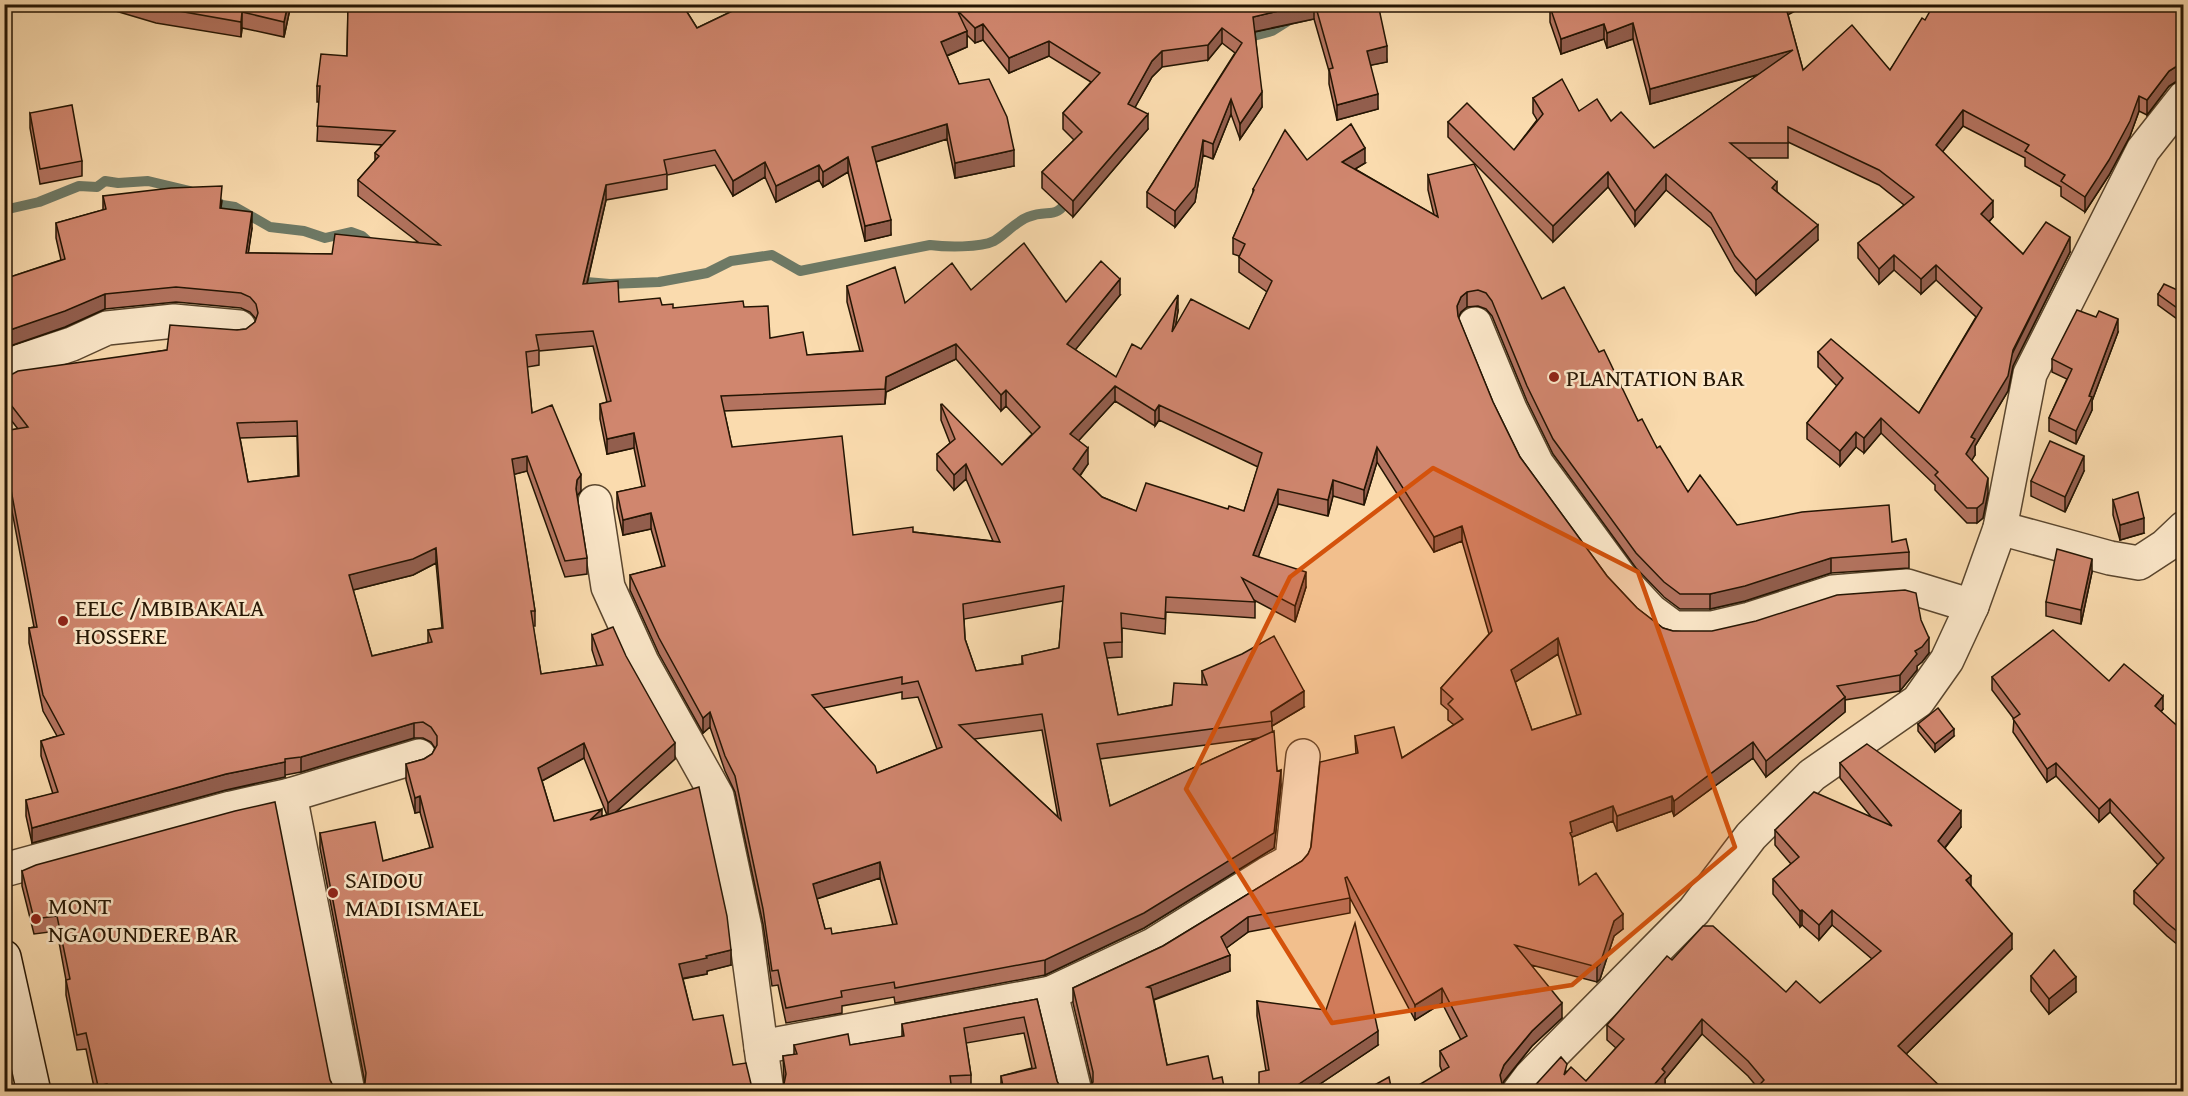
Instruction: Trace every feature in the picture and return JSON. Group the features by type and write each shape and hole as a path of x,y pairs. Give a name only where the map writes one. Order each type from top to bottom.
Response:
{"street":[{"path":"1519,1092 1531,1076 1694,911 1751,836 1812,775 1918,701 1947,660 1972,606 2000,528 2030,374 2142,150 2184,98"},
{"path":"4,374 21,361 72,344 107,328 174,321 239,327"},
{"path":"1474,324 1510,409 1538,464 1622,580 1650,611 1674,628 1712,628 1750,619 1833,592 1907,586 1972,606"},
{"path":"595,502 608,587 642,662 717,796 745,928 767,1092"},
{"path":"2000,528 2110,558 2139,563 2165,546 2184,528"},
{"path":"4,870 231,808 290,795 419,756"},
{"path":"761,1047 1051,993 1153,945 1292,860 1303,756"},
{"path":"290,795 348,1092"},
{"path":"4,957 34,1092"},
{"path":"1051,993 1075,1092"}],"highlighted area":[{"path":"1433,468 1638,572 1735,847 1572,985 1332,1023 1186,789 1290,577"}],"building":[{"path":"146,4 288,4 284,22 242,12 241,22"},
{"path":"348,4 682,4 697,28 747,4 1308,4 1253,17 1262,92 1240,124 1231,99 1213,144 1203,140 1195,187 1175,211 1147,192 1242,43 1222,28 1208,45 1162,51 1152,61 1128,104 1148,114 1073,201 1042,172 1082,132 1063,113 1100,73 1049,41 1009,58 983,24 975,28 957,10 967,31 941,42 959,84 989,79 1007,117 1014,150 955,163 947,124 872,147 891,220 865,226 848,157 823,172 819,165 776,186 765,162 733,181 715,150 664,160 667,174 606,185 583,284 618,281 619,302 660,298 662,305 673,304 673,308 743,301 744,307 768,306 770,338 803,332 807,355 863,351 847,286 895,267 905,303 952,263 971,290 1024,243 1066,302 1101,261 1120,279 1067,344 1116,377 1132,344 1141,349 1178,295 1172,332 1191,299 1249,329 1272,281 1239,257 1245,244 1233,238 1253,189 1285,130 1307,160 1351,124 1365,148 1342,162 1438,217 1428,175 1474,164 1542,299 1564,287 1599,352 1604,350 1638,421 1642,419 1657,448 1660,446 1688,492 1700,475 1737,525 1802,512 1889,505 1892,542 1906,539 1909,552 1831,558 1745,586 1710,594 1680,594 1664,582 1636,553 1553,439 1527,386 1492,301 1486,293 1478,290 1467,292 1461,297 1457,306 1458,316 1493,402 1520,457 1607,576 1637,608 1663,628 1673,631 1712,631 1756,621 1837,595 1905,590 1916,593 1921,620 1929,638 1922,647 1915,651 1917,654 1900,675 1837,686 1845,697 1766,761 1753,742 1674,801 1672,796 1617,816 1613,806 1570,822 1579,885 1596,873 1623,914 1614,921 1597,967 1515,945 1562,1003 1532,1031 1504,1065 1500,1075 1502,1084 1508,1092 1407,1092 1449,1067 1440,1051 1467,1036 1442,988 1415,1005 1347,877 1345,878 1350,898 1248,917 1221,937 1230,955 1147,987 1151,988 1167,1065 1208,1056 1213,1079 1222,1077 1225,1092 1086,1092 1093,1082 1093,1072 1073,988 1163,946 1302,861 1311,847 1320,762 1358,753 1355,736 1394,727 1402,758 1463,719 1448,704 1453,699 1441,688 1492,631 1462,526 1434,537 1377,447 1364,490 1333,480 1328,500 1278,489 1253,555 1306,572 1295,606 1242,578 1255,602 1166,597 1165,619 1121,613 1122,642 1104,643 1118,715 1172,705 1174,683 1207,685 1202,671 1242,654 1274,636 1304,691 1271,712 1272,721 1097,744 1110,806 1274,731 1277,771 1281,770 1274,833 1144,913 1045,960 895,988 894,982 841,991 842,997 786,1008 778,970 772,971 763,909 735,776 725,756 710,712 703,718 659,638 630,575 665,566 651,513 623,520 617,492 645,486 634,433 607,439 600,404 611,401 593,331 536,335 539,350 526,352 532,413 552,405 581,475 577,480 576,489 587,558 565,561 527,456 512,459 535,611 531,611 541,674 603,665 592,635 613,627 626,656 675,743 608,803 584,743 538,768 554,821 602,809 590,820 699,787 727,916 731,950 679,964 693,1020 723,1015 733,1065 746,1063 752,1088 757,1092 358,1092 365,1083 366,1073 320,833 375,822 383,861 433,847 420,796 415,798 406,764 432,754 437,745 437,736 431,727 423,722 414,723 301,757 285,759 285,762 226,774 32,828 26,800 58,792 41,741 64,734 43,695 29,628 37,627 4,453 4,431 28,427 4,396 4,377 18,371 167,350 170,325 237,330 246,329 255,322 258,313 256,304 250,297 241,293 176,287 105,294 10,330 4,335 4,298 8,296 4,287 4,279 65,259 56,223 106,209 103,196 171,188 222,186 220,208 252,212 246,253 332,254 335,234 440,245 358,180 379,156 375,153 395,131 317,126 320,86 317,86 321,54 347,56","holes":["956,344 1001,395 1006,390 1040,427 1002,465 941,405 955,439 937,454 954,475 966,464 1000,542 913,532 913,527 853,535 842,436 732,447 721,396 885,389 886,377","1115,386 1155,411 1159,405 1262,453 1244,511 1229,506 1228,509 1146,483 1136,511 1102,497 1073,469 1088,448 1070,434","297,421 299,476 248,482 237,423","436,548 443,628 428,630 432,642 372,656 349,575 413,559","1064,586 1059,648 1022,656 1023,664 976,671 965,639 963,604","1558,638 1581,714 1532,730 1511,670","902,677 902,684 918,681 942,747 877,773 875,766 812,695","1042,714 1061,820 959,725","880,862 897,924 832,934 831,928 825,929 813,884"]},
{"path":"1315,4 1378,4 1387,46 1367,51 1378,94 1337,105 1329,69 1333,68"},
{"path":"1557,4 1785,4 1803,70 1852,25 1890,70 1922,18 1925,20 1934,4 2184,4 2184,65 2169,71 2147,100 2139,96 2130,121 2109,160 2085,197 2061,181 2065,175 2025,151 2029,145 1963,110 1936,145 1993,201 1981,214 2023,254 2046,222 2070,237 2013,350 2008,376 1971,437 1975,439 1966,454 1988,478 1983,503 1977,508 1967,508 1935,475 1938,472 1881,418 1864,438 1856,432 1840,451 1807,423 1843,378 1818,352 1831,339 1919,413 1982,308 1936,265 1921,279 1894,255 1879,269 1858,243 1914,197 1879,170 1788,127 1788,143 1730,143 1777,182 1772,188 1818,225 1756,280 1735,256 1711,213 1666,174 1635,211 1608,172 1553,226 1448,122 1467,103 1514,150 1543,114 1533,98 1562,79 1579,111 1597,99 1611,121 1621,112 1654,148 1793,50 1650,89 1633,23 1607,33 1604,24 1561,39 1550,7"},
{"path":"72,105 82,161 40,169 30,113"},
{"path":"2164,284 2184,293 2184,313 2158,294"},
{"path":"2077,310 2096,317 2099,311 2118,319 2089,396 2092,397 2076,431 2049,418 2072,369 2052,359"},
{"path":"2050,441 2084,456 2065,497 2031,481"},
{"path":"2138,492 2144,518 2120,525 2113,500"},
{"path":"2057,549 2092,559 2081,610 2046,602"},
{"path":"2053,630 2109,681 2124,664 2163,696 2155,706 2184,732 2184,746 2177,753 2184,758 2184,937 2134,891 2164,858 2110,799 2099,809 2056,763 2047,769 2013,719 2020,714 1992,677"},
{"path":"1938,708 1954,729 1935,744 1918,724"},
{"path":"1867,744 1961,811 1938,841 1971,876 1966,880 2012,934 1898,1046 1946,1092 1753,1092 1764,1080 1748,1061 1702,1019 1662,1069 1665,1072 1654,1085 1663,1092 1529,1092 1561,1057 1567,1064 1564,1075 1571,1067 1586,1081 1624,1039 1607,1025 1667,956 1672,960 1703,926 1713,926 1786,992 1796,981 1820,1003 1881,951 1832,910 1819,925 1802,910 1800,911 1773,879 1799,857 1775,830 1814,792 1892,826 1840,763"},
{"path":"275,802 330,1080 338,1092 136,1092 136,1090 109,1092 107,1084 98,1086 86,1033 77,1035 66,980 70,979 57,916 34,919 22,871 36,865"},
{"path":"1355,923 1378,1031 1287,1092 1259,1092 1259,1072 1269,1070 1257,1001 1326,1010"},
{"path":"2054,950 2076,977 2049,999 2031,976"},
{"path":"1037,999 1057,1081 1065,1092 1004,1092 1001,1076 1036,1068 1024,1017 964,1028 971,1075 950,1076 952,1092 778,1092 784,1084 786,1074 783,1056 797,1054 794,1045 848,1034 850,1045 904,1036 902,1024"},
{"path":"1389,1077 1392,1092 1362,1092"}],"waterway":[{"path":"1242,39 1272,31 1288,21"},
{"path":"4,210 39,202 79,186 97,187 105,181 118,183 148,181 190,191"},
{"path":"574,277 586,282 610,284 659,282 707,273 731,261 772,255 800,271 930,245 980,245 994,241 1028,217 1056,212 1071,196"},
{"path":"211,198 222,205 235,207 270,227 304,231 325,238 351,232 362,236 373,246"}],"place":[{"name":"PLANTATION BAR","path":"1554,377"},
{"name":"EELC /MBIBAKALA HOSSERE","path":"63,621"},
{"name":"SAIDOU MADI ISMAEL","path":"333,893"},
{"name":"MONT NGAOUNDERE BAR","path":"36,919"}]}
